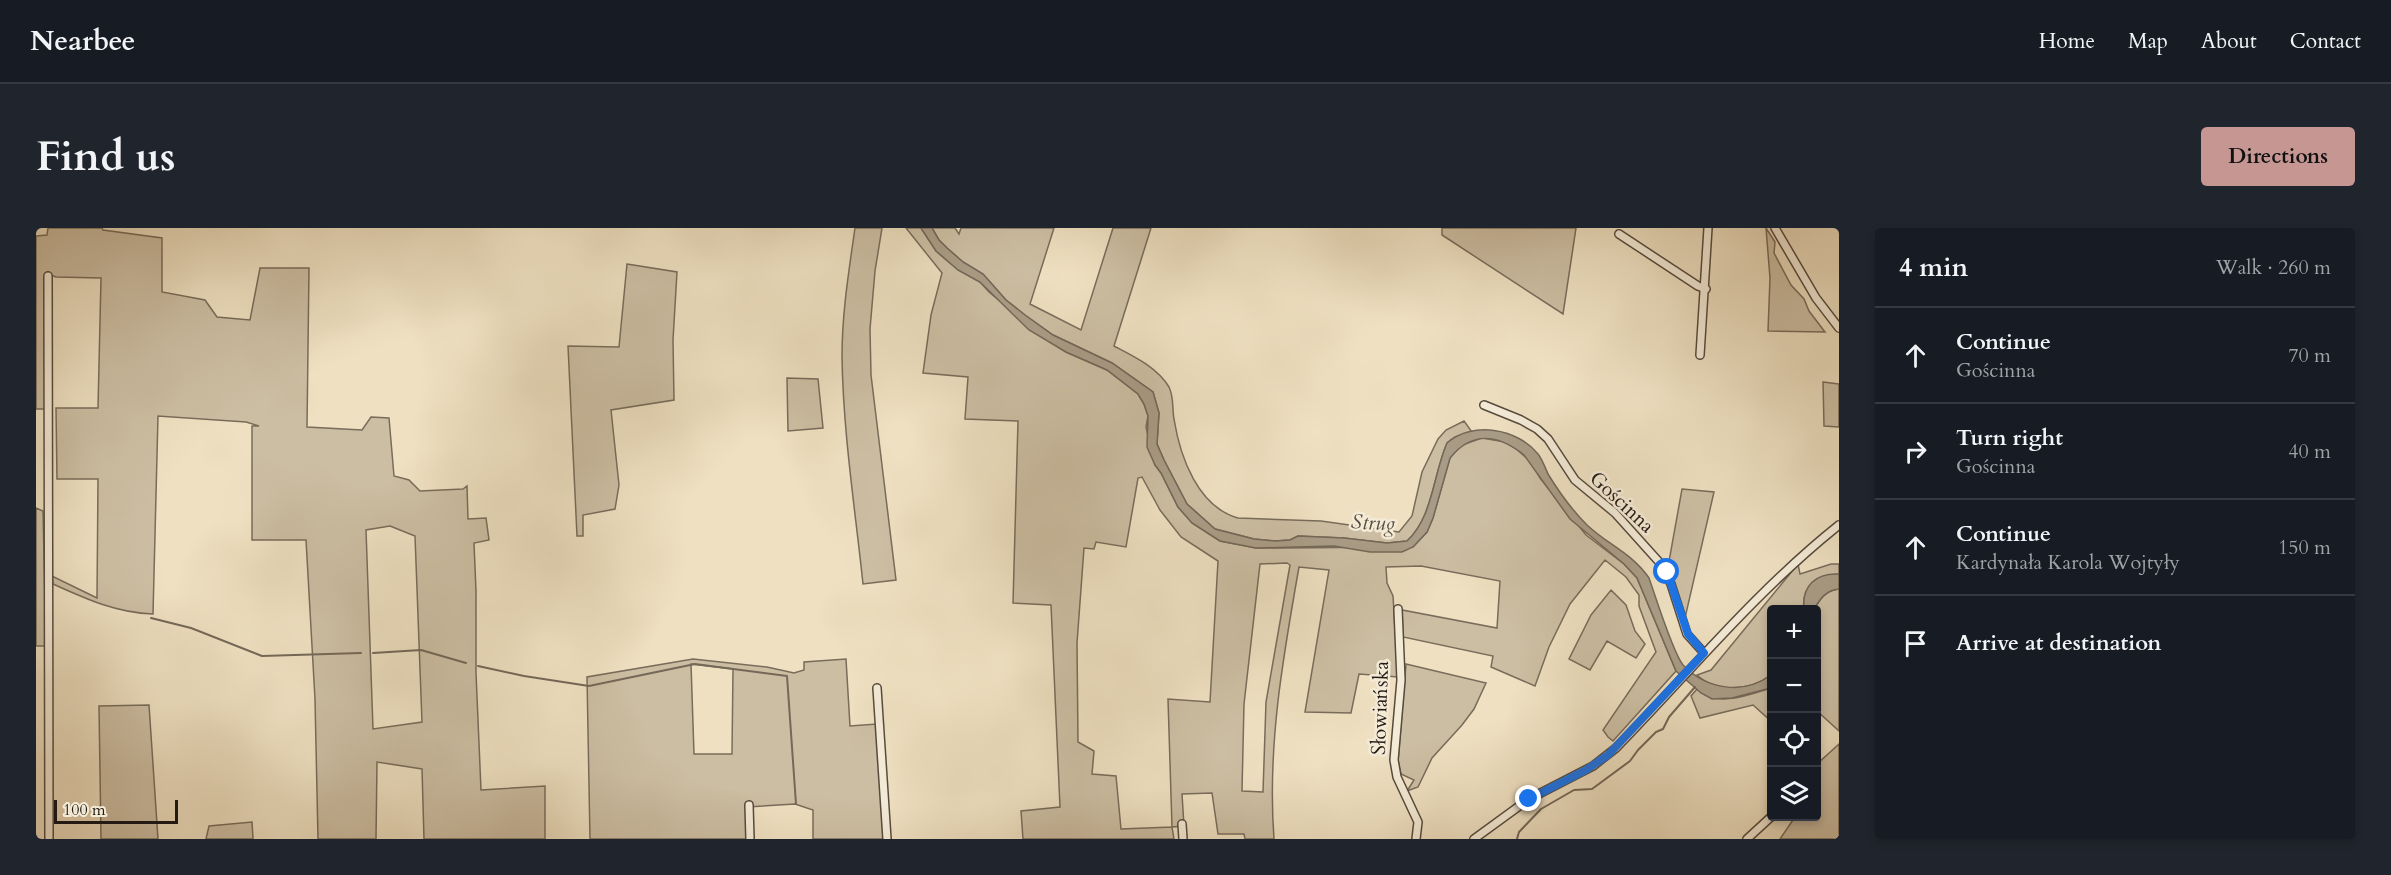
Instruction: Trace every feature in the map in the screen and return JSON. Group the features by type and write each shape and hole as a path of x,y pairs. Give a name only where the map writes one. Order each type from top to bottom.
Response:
{"street":[{"path":"1700,355 1706,289 1708,228"},
{"path":"1775,228 1816,298 1839,328"},
{"path":"1619,234 1706,289"},
{"path":"48,276 49,839"},
{"name":"Gościnna","path":"1484,405 1538,429 1548,439 1575,480 1615,513 1660,563 1671,584 1688,634 1702,656"},
{"path":"1474,839 1529,799 1600,761 1616,748 1773,581 1839,525"},
{"name":"Słowiańska","path":"1398,609 1401,680 1394,760 1397,777 1418,822 1416,839"},
{"path":"877,688 887,839"},
{"path":"749,805 750,839"},
{"path":"1747,839 1767,821"},
{"path":"1182,824 1183,839"}],"shaded area":[{"path":"48,228 102,228 103,230 162,238 162,292 205,300 217,317 250,320 260,268 309,268 307,427 362,430 371,417 389,418 394,476 409,480 420,491 463,489 467,486 468,519 486,518 489,540 474,543 481,790 545,786 545,839 424,839 422,769 377,762 376,839 318,839 315,699 306,540 252,540 252,426 259,426 246,422 158,416 153,614 114,608 53,584 52,576 97,598 98,479 57,479 56,408 98,408 101,278 56,277 46,273 45,409 36,409 36,236 47,235","holes":["390,526 415,536 422,722 373,729 366,530"]},
{"path":"855,228 882,228 875,271 870,329 871,375 896,580 863,584 847,442 842,356 848,276"},
{"path":"906,228 921,228 936,251 958,270 980,282 1050,342 1066,352 1107,370 1138,394 1148,416 1146,427 1155,465 1178,507 1192,523 1220,541 1256,548 1413,547 1427,532 1450,458 1456,451 1462,445 1482,438 1505,442 1531,462 1540,478 1586,535 1624,564 1637,578 1676,671 1613,741 1603,730 1656,652 1639,606 1639,595 1626,577 1605,560 1570,604 1549,647 1535,686 1491,667 1493,656 1403,637 1402,610 1497,628 1500,581 1421,566 1386,567 1387,583 1393,596 1398,677 1359,674 1351,713 1305,712 1329,570 1299,567 1278,702 1273,770 1274,839 1245,839 1244,834 1218,834 1212,793 1182,794 1184,826 1172,827 1174,839 1023,839 1021,811 1060,807 1051,605 1013,603 1018,421 965,419 968,377 923,373 931,315 942,273","holes":["1142,477 1160,510 1181,537 1218,561 1210,702 1168,699 1172,827 1121,829 1116,776 1092,774 1094,751 1078,742 1077,643 1084,548 1094,549 1096,542 1126,547 1138,478","1287,563 1290,565 1266,702 1263,792 1242,791 1244,704 1260,564"]},
{"path":"921,228 932,228 947,248 963,262 983,274 1006,300 1053,335 1112,363 1153,392 1159,413 1157,444 1164,460 1187,504 1215,529 1254,539 1275,541 1290,540 1298,536 1387,543 1407,541 1416,531 1427,508 1447,443 1457,436 1481,430 1507,433 1529,445 1538,454 1548,474 1581,519 1635,562 1649,578 1669,637 1683,665 1703,680 1726,687 1749,685 1767,677 1767,689 1732,698 1712,699 1701,693 1676,671 1637,578 1624,564 1570,519 1524,455 1505,443 1495,440 1486,438 1467,443 1450,458 1427,532 1413,547 1402,552 1370,552 1334,546 1256,548 1220,541 1192,523 1178,507 1147,447 1148,416 1138,394 1107,370 1066,352 1029,330 980,282 958,270 936,251"},
{"path":"932,228 955,228 959,234 961,228 1054,228 1030,304 1081,330 1113,228 1151,228 1114,346 1144,363 1164,380 1172,395 1177,434 1193,479 1212,503 1238,518 1321,521 1399,532 1412,516 1422,472 1438,439 1446,430 1464,421 1472,432 1455,437 1447,443 1427,508 1416,531 1407,541 1387,543 1298,536 1290,540 1275,541 1254,539 1215,529 1187,504 1164,460 1157,444 1159,413 1153,392 1112,363 1053,335 1025,315 1006,300 983,274 963,262 947,248"},
{"path":"1442,228 1576,228 1563,314 1442,235"},
{"path":"1766,228 1775,242 1774,253 1791,285 1804,299 1809,311 1825,332 1768,331 1770,278"},
{"path":"627,264 677,272 673,340 674,400 611,410 619,485 615,509 583,515 583,536 577,536 568,346 619,347"},
{"path":"787,378 818,379 823,428 788,431"},
{"path":"1823,382 1839,384 1839,427 1824,426"},
{"path":"1682,489 1714,492 1685,618 1668,567"},
{"path":"36,508 43,511 46,646 36,646"},
{"path":"1798,564 1800,574 1831,564 1839,564 1839,574 1817,579 1812,583 1805,594 1804,605 1767,605 1767,678 1744,687 1724,687 1705,681 1697,675 1711,670"},
{"path":"1831,574 1839,574 1839,589 1827,593 1817,605 1804,605 1805,594 1812,582"},
{"path":"1839,589 1839,731 1821,715 1821,605 1817,605 1830,591"},
{"path":"1611,590 1626,605 1635,631 1645,644 1636,658 1607,641 1590,670 1569,659 1591,615"},
{"path":"693,659 767,667 794,673 804,670 804,662 846,659 850,726 877,724 885,839 813,839 813,810 795,804 747,807 748,839 590,839 587,677","holes":["691,664 733,669 732,754 694,754"]},
{"path":"1406,664 1486,683 1474,709 1432,758 1418,787 1407,791 1414,780 1401,774 1398,761"},
{"path":"1697,689 1705,695 1723,699 1767,689 1767,717 1753,705 1700,718 1691,696"},
{"path":"149,705 158,839 101,839 99,706"},
{"path":"1839,744 1839,839 1780,839 1792,821 1821,821 1821,760"},
{"path":"252,822 253,839 206,839 209,826"}],"waterway":[{"path":"151,618 191,628 262,656 361,653"},
{"path":"373,653 421,650 466,663"},
{"path":"478,666 589,686 695,664 787,676 796,804"},
{"path":"1517,839 1519,832 1541,809 1574,790 1592,789 1630,761 1656,732 1663,729 1669,717 1695,687"}],"route":[{"path":"1529,799 1586,770 1608,755 1704,653 1688,634 1667,572"}],"water label":[{"name":"Strug","path":"1373,523"}]}
